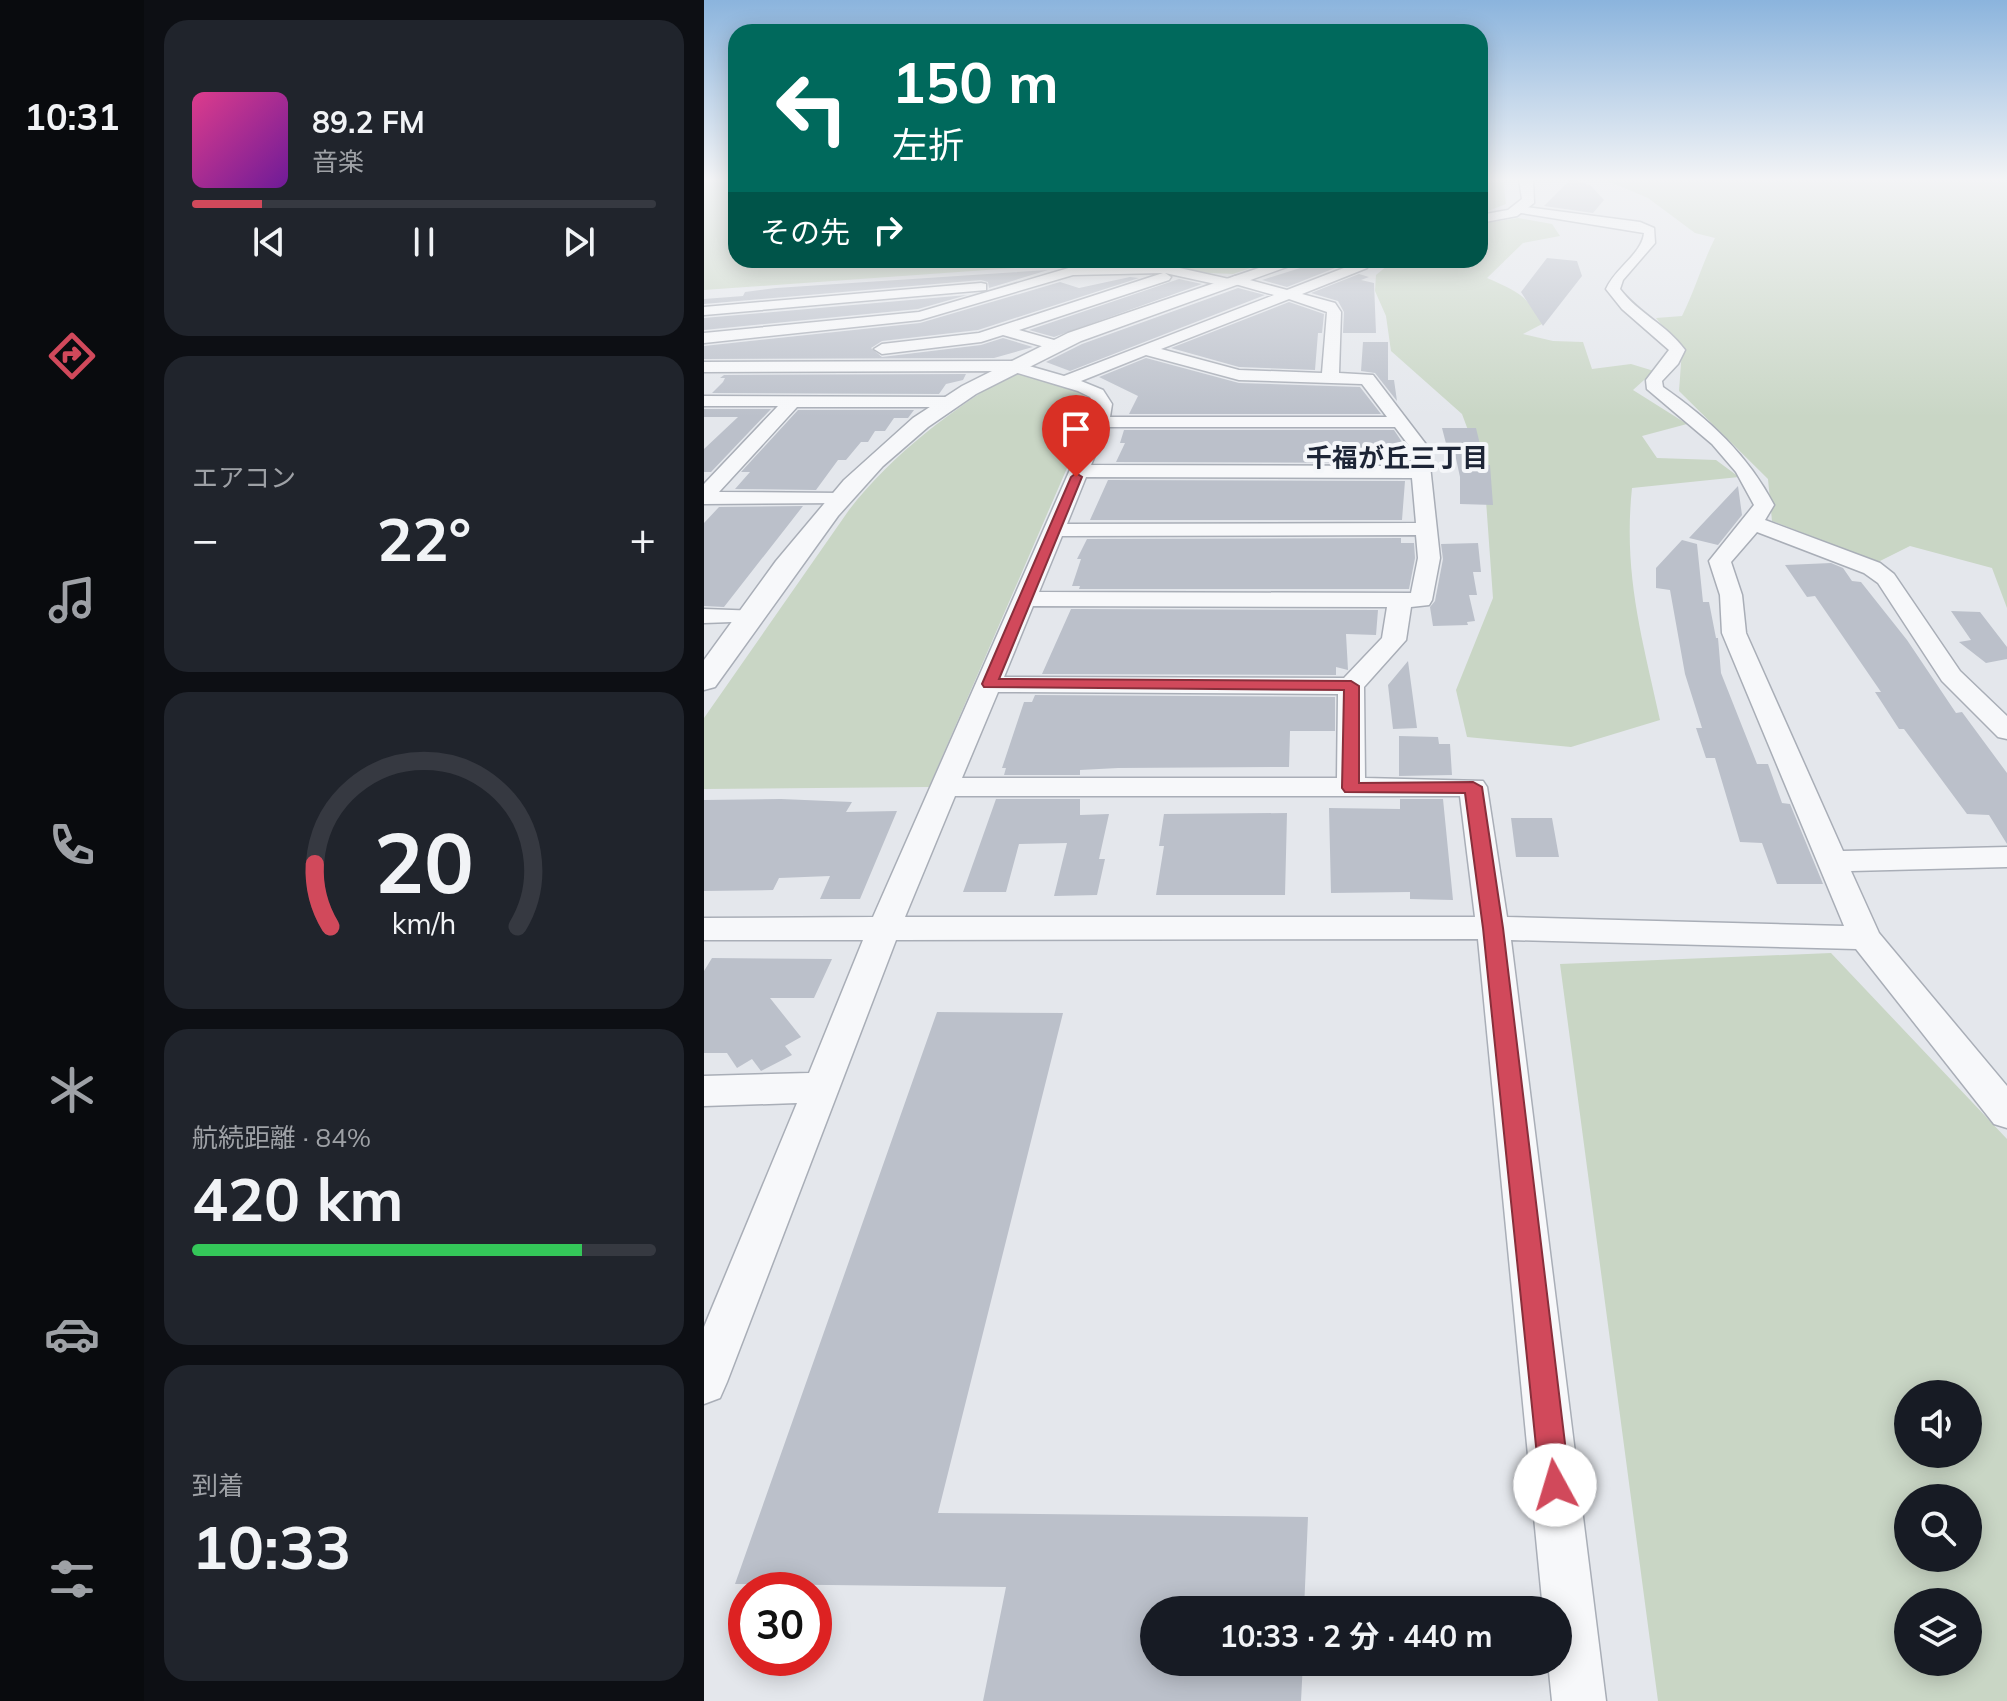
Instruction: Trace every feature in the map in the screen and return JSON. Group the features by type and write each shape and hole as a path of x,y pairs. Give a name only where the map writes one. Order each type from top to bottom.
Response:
{"street":[{"path":"1635,258 1617,279 1613,289 1620,299 1670,340 1677,350 1672,361 1654,380 1655,389 1691,414 1752,478 1764,505 1753,523 1720,561 1731,595 1734,633 1865,938 2007,1113"},
{"path":"704,681 840,499 876,460 914,427 1012,366 1055,345 1274,268"},
{"path":"1066,381 1356,268"},
{"path":"1035,283 708,310 704,337 899,320 943,312 1035,283 1072,271 1151,269 1181,271 1320,302 1334,312 1330,378"},
{"path":"779,366 800,357 958,340 1004,330 1181,271"},
{"path":"943,312 1055,345"},
{"path":"1024,599 1421,600 1429,558 1419,447 1367,379 1239,375 1145,350"},
{"path":"704,1382 885,927 1100,422 1103,404 1097,394 1066,381 1012,366 779,366 709,371"},
{"path":"704,401 951,402"},
{"path":"704,497 793,401"},
{"path":"1100,422 1398,422"},
{"path":"1079,471 1421,472"},
{"path":"704,497 840,499"},
{"path":"1753,523 1872,568 1886,579 1951,676 2007,731"},
{"path":"1054,530 1407,531 1426,527"},
{"path":"1351,788 1351,686 1394,640 1400,600"},
{"path":"704,616 752,616"},
{"path":"989,684 1351,686"},
{"path":"946,787 1473,787 1493,928 1579,1701"},
{"path":"1834,861 2007,857"},
{"path":"704,929 1493,928 1865,938"},
{"path":"704,1091 822,1087"}],"green space":[{"path":"704,258 728,258 728,268 1015,268 704,290"},
{"path":"1488,258 1507,258 1487,278 1520,295 1544,323 1523,334 1553,341 1583,342 1592,369 1631,364 1654,371 1633,390 1687,424 1642,436 1657,458 1716,460 1739,477 1632,488 1632,577 1660,720 1571,747 1467,737 1456,690 1493,598 1484,473 1462,414 1391,351 1386,316 1375,291 1376,275 1384,268 1488,268"},
{"path":"1706,258 2007,258 2007,608 1992,568 1910,546 1878,562 1772,521 1768,479 1679,391 1682,350 1656,318 1682,316"},
{"path":"1090,268 1251,268 1233,274"},
{"path":"1015,371 1082,393 1093,408 929,787 704,789 704,718 849,510 885,469 926,433"},
{"path":"1831,953 2007,1139 2007,1701 1658,1701 1560,964"}],"building":[{"path":"1547,258 1577,261 1582,276 1543,326 1521,292"},
{"path":"1300,268 1335,268 1287,287 1262,280"},
{"path":"1048,270 989,288 988,282 981,280 704,304 704,299 743,296 745,292 776,288"},
{"path":"1359,274 1369,277 1361,280 1374,283 1376,333 1343,333 1344,312 1338,301 1311,293"},
{"path":"1130,277 1139,278 978,330 882,341 871,348 882,357 981,345 1003,338 1033,347 994,358 704,359 704,346 920,323 1060,282 1079,288"},
{"path":"1179,279 1202,284 1054,337 1029,330"},
{"path":"1238,288 1265,295 1070,371 1046,362 1082,344"},
{"path":"967,295 918,309 704,330 704,318"},
{"path":"1289,302 1324,314 1322,333 1318,333 1315,370 1239,367 1171,348"},
{"path":"1363,342 1388,342 1388,380 1394,380 1397,401 1375,373 1361,371"},
{"path":"1146,358 1239,383 1360,387 1381,414 1129,414 1138,396 1099,377"},
{"path":"966,374 963,380 946,384 939,394 712,393 723,382 725,378 720,378 724,375"},
{"path":"704,409 771,409 711,472 704,472 704,449 738,417 704,417"},
{"path":"798,410 914,410 908,418 894,418 885,431 875,431 868,442 861,442 846,460 838,460 816,490 735,489 750,472 741,472"},
{"path":"1442,428 1476,428 1485,465 1490,465 1493,505 1460,504 1460,477 1455,454 1449,455"},
{"path":"1124,430 1394,430 1402,442 1405,463 1116,462 1125,443 1120,443"},
{"path":"1108,480 1405,481 1402,520 1090,520"},
{"path":"1738,486 1742,515 1718,545 1689,538"},
{"path":"803,506 724,607 704,606 704,523 719,507"},
{"path":"1401,538 1401,543 1414,543 1415,558 1409,589 1079,589 1080,586 1072,586 1081,559 1077,559 1087,539"},
{"path":"1682,540 1697,544 1703,602 1709,602 1718,638 1721,673 1757,764 1768,764 1782,803 1790,804 1823,884 1777,884 1762,843 1740,842 1715,758 1706,758 1696,728 1702,728 1685,674 1670,590 1656,588 1656,568"},
{"path":"1478,543 1481,572 1473,572 1477,595 1469,595 1475,621 1467,622 1468,625 1433,626 1430,607 1435,601 1443,559 1441,544"},
{"path":"1831,563 1843,568 1852,581 1861,582 1907,640 1956,713 1962,712 2007,773 2007,844 1989,815 1967,814 1904,729 1899,729 1875,692 1881,692 1815,596 1807,597 1785,565"},
{"path":"1071,609 1378,610 1376,635 1346,634 1348,670 1336,667 1336,675 1042,674"},
{"path":"1951,611 1980,612 2007,647 2007,659 1986,663 1959,642 1971,640"},
{"path":"1408,661 1417,728 1393,729 1388,685"},
{"path":"1035,695 1335,697 1335,731 1290,731 1289,767 1118,768 1080,770 1080,775 1004,775 1006,768 1002,768 1024,702 1032,702"},
{"path":"1399,736 1438,737 1439,744 1450,744 1452,775 1399,776"},
{"path":"996,799 1080,799 1080,815 1109,814 1099,859 1105,859 1097,895 1054,896 1067,843 1019,844 1006,892 963,892"},
{"path":"1400,799 1443,799 1453,900 1410,899 1410,892 1331,893 1329,808 1400,809"},
{"path":"704,800 852,802 846,812 897,811 860,899 820,899 830,876 779,878 773,890 704,891"},
{"path":"1287,813 1285,895 1156,895 1164,846 1159,846 1164,814"},
{"path":"1511,818 1552,818 1559,857 1516,857"},
{"path":"712,958 832,959 814,998 770,998 801,1037 785,1046 792,1055 761,1071 752,1059 737,1068 727,1053 704,1053 704,971"},
{"path":"937,1012 1063,1013 938,1513 1308,1517 1305,1596 1140,1596 1140,1676 1302,1676 1301,1701 983,1701 1006,1587 832,1585 832,1572 739,1572"}],"district":[{"name":"千福が丘三丁目","path":"1397,457"}],"route":[{"path":"1076,477 989,684 1351,686 1351,788 1473,787 1493,928 1555,1485"}]}
